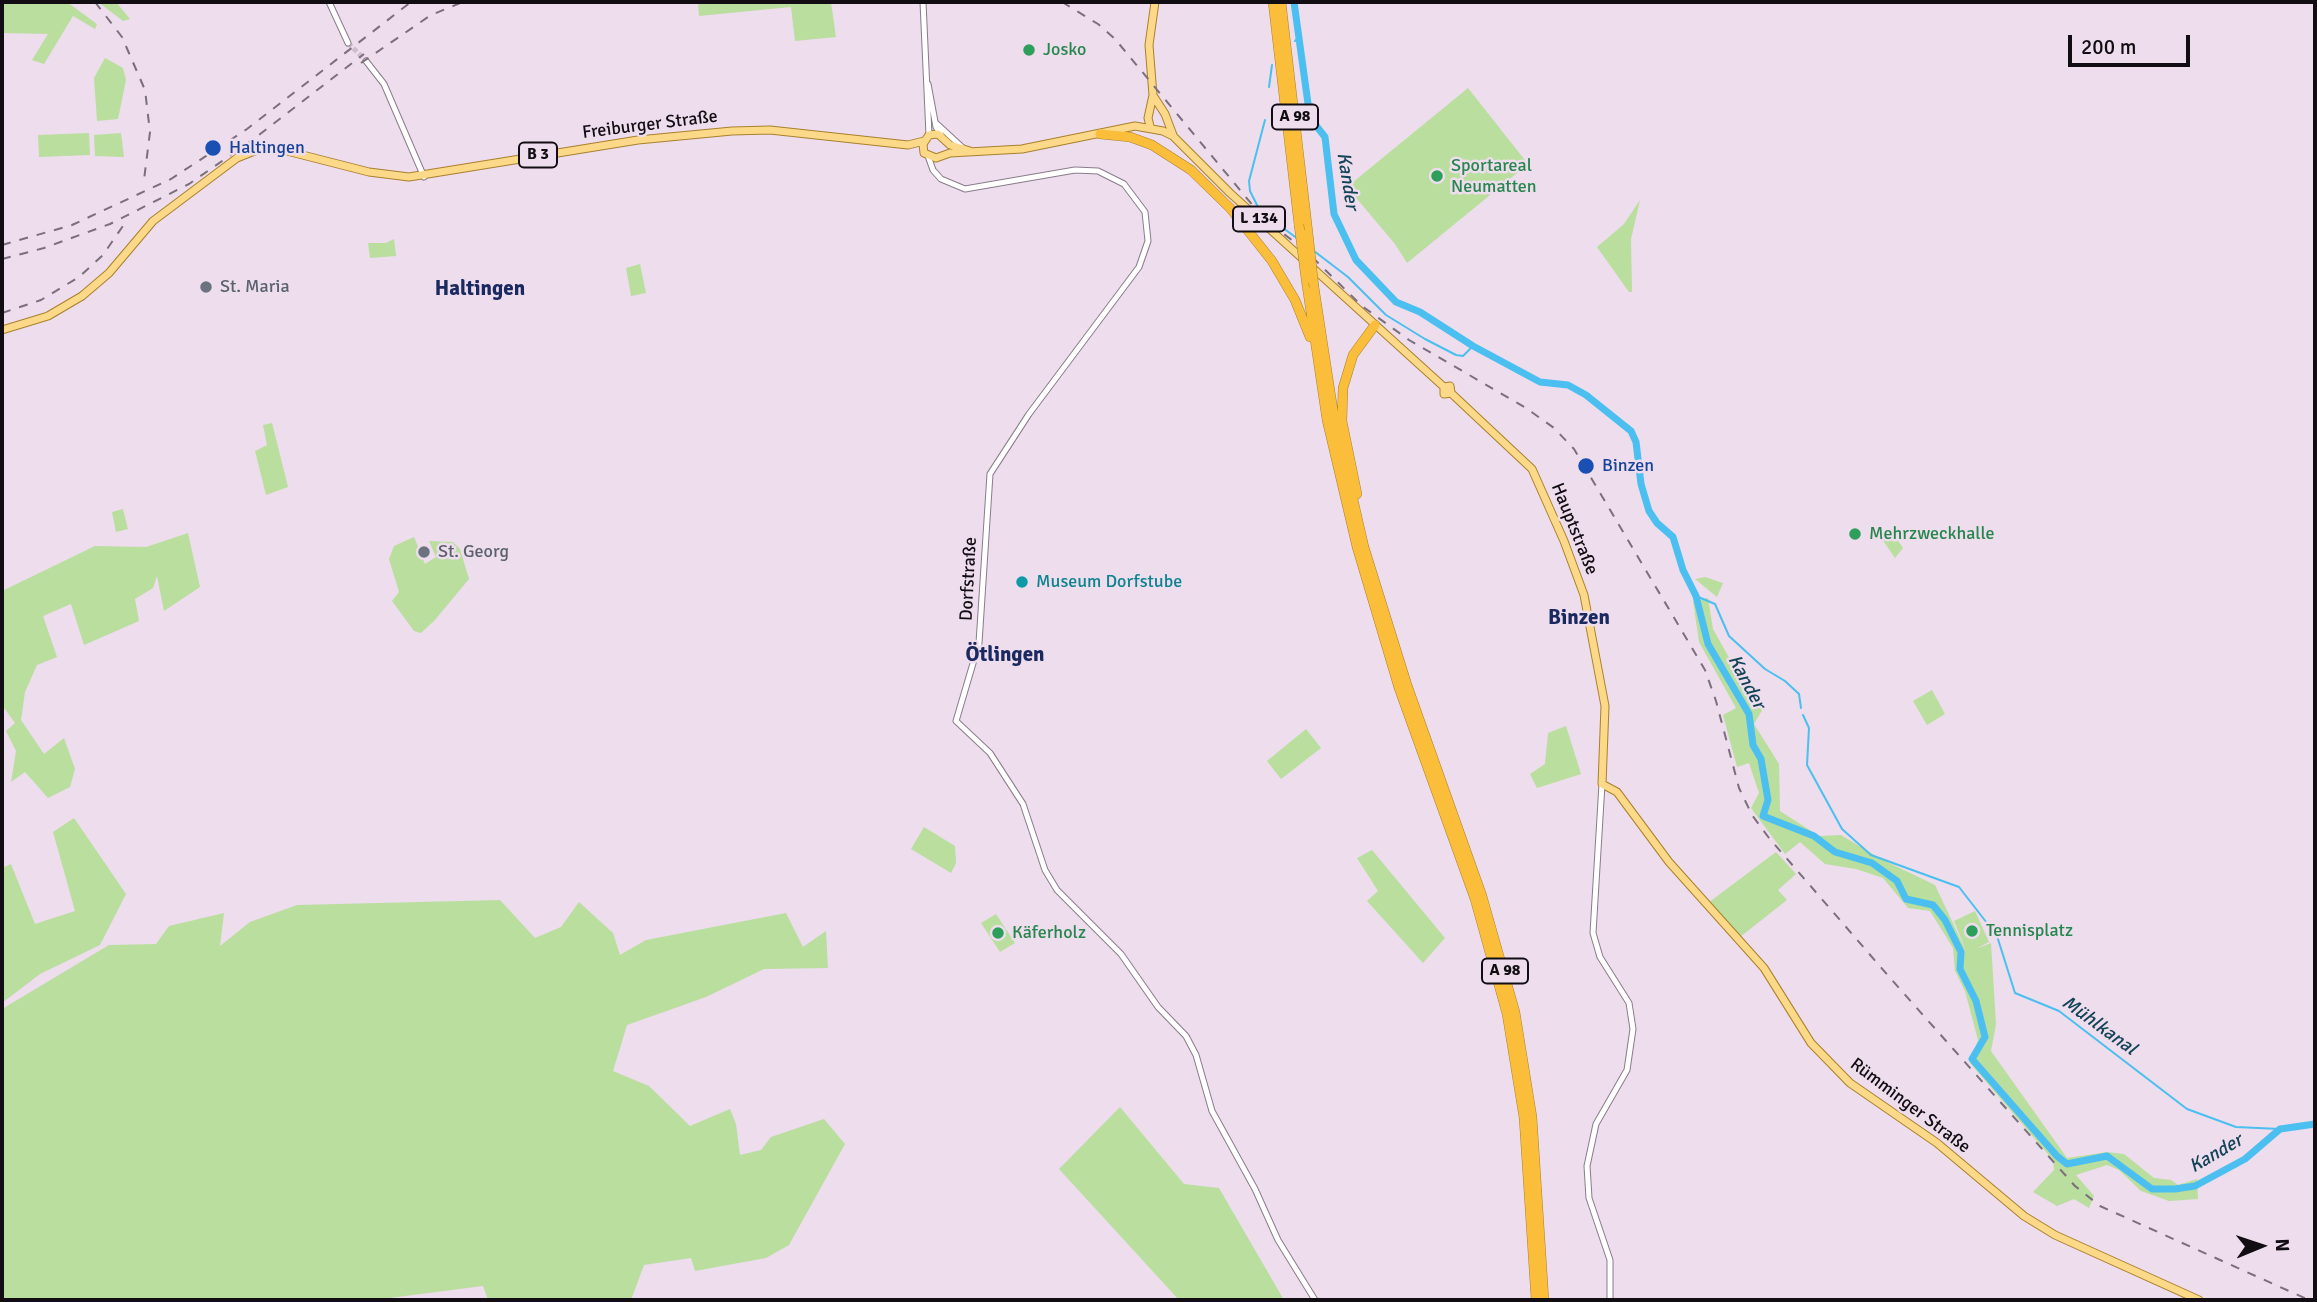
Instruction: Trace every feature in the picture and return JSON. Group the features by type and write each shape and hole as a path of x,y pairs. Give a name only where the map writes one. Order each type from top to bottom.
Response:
{"highway":[{"name":"A 98","path":"1273,2 1306,279 1336,463 1356,547 1399,688 1483,924 1507,1014 1524,1118 1536,1300"},
{"name":"A 98","path":"1281,2 1314,287 1334,417 1364,547 1407,685 1482,896 1513,1002 1532,1117 1544,1300"},
{"path":"1100,134 1130,137 1162,150 1191,170 1230,208 1261,246 1288,287 1316,352"},
{"path":"1364,547 1341,406 1343,388 1353,355 1374,325"}],"main road":[{"path":"1153,95 1161,111 1166,114 1167,122 1159,129 1150,119 1153,95 1149,45 1155,2"},
{"path":"1150,119 1161,111"},
{"name":"Freiburger Straße","path":"2,330 48,316 82,296 109,273 153,221 249,152 279,149 369,172 424,177 638,140 732,131 770,130 908,145 926,154 942,156 968,150 1023,149 1135,126 1150,119"},
{"name":"L 134","path":"1167,122 1173,136"},
{"name":"L 134","path":"1159,129 1173,136 1230,193 1374,325"},
{"path":"926,138 926,154"},
{"name":"Freiburger Straße","path":"908,145 926,138 944,138"},
{"path":"942,156 944,138 968,150"},
{"name":"Hauptstraße","path":"1374,325 1444,387 1444,394 1451,393 1532,469 1564,541 1584,596 1605,706 1602,784"},
{"name":"Rümminger Straße","path":"1602,784 1617,792 1669,862 1764,968 1811,1043 1850,1083 1937,1143 2024,1216 2055,1235 2140,1271 2199,1300"}],"street":[{"path":"329,2 348,43"},
{"path":"923,2 928,82 926,138"},
{"path":"366,61 384,84 424,177"},
{"path":"928,82 936,121 944,138"},
{"path":"936,121 943,131 968,150"},
{"path":"926,154 936,173"},
{"path":"936,173 942,156"},
{"name":"Dorfstraße","path":"936,173 951,185 965,189 1075,170 1098,171 1124,184 1141,204 1148,229 1145,256 990,474 979,643 956,721 990,753 1008,779 1028,813 1043,863 1057,890 1121,954 1158,1007 1186,1036 1196,1055 1212,1111 1255,1189 1278,1240 1315,1300"},
{"name":"Hauptstraße","path":"1602,784 1592,918 1596,947 1623,992 1633,1029 1627,1070 1597,1124 1587,1166 1589,1198 1610,1260 1609,1300"}],"green space":[{"path":"2,2 67,2 97,24 95,29 73,16 44,64 32,60 48,34 2,33"},
{"path":"98,2 116,2 130,19 123,21"},
{"path":"698,2 831,2 836,37 795,41 791,7 699,16"},
{"path":"105,58 123,68 126,80 118,119 97,121 94,78"},
{"name":"Sportareal Neumatten","path":"1468,88 1528,164 1407,263 1395,244 1347,187"},
{"path":"89,133 90,155 39,157 38,135"},
{"path":"121,133 124,157 95,156 94,135"},
{"path":"1640,200 1631,239 1632,292 1629,292 1597,247 1624,224"},
{"path":"394,239 396,256 370,258 368,243 386,243"},
{"path":"640,264 646,293 631,296 626,268"},
{"path":"272,423 288,487 266,495 255,451 267,445 263,425"},
{"path":"123,509 128,529 116,532 112,512"},
{"path":"1892,532 1903,548 1895,558 1882,539"},
{"path":"188,533 200,587 164,611 157,576 153,588 135,599 139,621 84,645 71,604 43,616 57,657 37,665 25,692 21,720 44,754 64,738 75,769 70,787 48,798 25,772 11,782 16,751 6,731 15,723 2,705 2,591 95,546 146,547"},
{"path":"414,537 425,564 436,557 429,541 453,542 460,549 469,579 421,633 414,631 392,601 399,592 389,559 394,546"},
{"path":"1705,577 1723,583 1717,597 1695,579"},
{"path":"1708,598 1713,629 1742,681 1764,707 1754,724 1779,764 1780,811 1819,836 1841,835 1881,859 1935,885 1967,953 1954,921 1975,911 1989,942 1976,949 1991,943 1996,1024 1991,1051 2067,1158 2107,1152 2124,1154 2154,1178 2171,1180 2178,1185 2197,1179 2198,1199 2169,1201 2141,1191 2119,1170 2107,1165 2076,1175 2094,1196 2089,1208 2074,1199 2057,1206 2033,1192 2054,1170 2053,1160 1970,1063 1978,1040 1965,991 1955,971 1953,948 1930,911 1908,908 1883,878 1856,869 1825,864 1800,842 1785,854 1751,808 1759,793 1749,763 1737,767 1723,715 1736,708 1699,642 1693,601"},
{"path":"1932,690 1945,714 1927,725 1913,701"},
{"path":"1566,726 1581,774 1537,788 1530,774 1545,764 1548,733"},
{"path":"1306,729 1321,748 1281,779 1267,761"},
{"path":"74,818 126,894 100,945 40,974 2,1003 2,868 11,864 35,924 75,911 53,832"},
{"path":"924,827 955,846 956,863 951,873 911,849"},
{"path":"1372,850 1445,938 1423,963 1367,901 1378,891 1357,858"},
{"path":"1776,852 1796,874 1778,890 1787,900 1740,937 1708,903"},
{"path":"500,900 535,938 561,927 579,902 613,933 620,955 646,940 786,913 803,947 826,931 828,968 764,969 706,997 627,1025 613,1071 649,1086 690,1126 730,1109 736,1124 740,1155 761,1150 771,1137 824,1119 845,1144 789,1245 766,1258 695,1271 691,1258 644,1265 631,1300 488,1300 483,1286 374,1300 2,1300 2,1009 109,945 156,944 169,926 224,913 220,946 250,922 297,905"},
{"name":"Käferholz","path":"996,914 1015,943 1000,952 981,923"},
{"path":"1120,1107 1184,1184 1219,1188 1284,1300 1179,1300 1059,1169"}],"waterway":[{"name":"Kander","path":"1294,2 1310,118 1325,137 1334,214 1356,260 1396,302 1420,312 1473,346 1540,382 1568,385 1586,395 1631,431 1636,442 1641,484 1649,511 1657,523 1673,537 1683,570 1696,596 1708,644 1749,714 1753,745 1761,759 1768,800 1763,816 1814,836 1835,852 1872,863 1897,881 1906,899 1933,905 1945,920 1961,952 1960,969 1976,1001 1985,1037 1972,1059 2057,1156 2067,1164 2107,1156 2152,1189 2175,1189 2195,1186 2245,1159 2280,1129 2315,1124"},
{"name":"Kander","path":"1295,41 1300,36"},
{"path":"1269,87 1272,65"},
{"path":"1265,120 1249,181 1250,191 1260,211 1298,239"},
{"path":"1314,251 1348,277 1386,315 1425,339 1456,355 1463,356 1473,346"},
{"name":"Mühlkanal","path":"1696,596 1715,604 1729,636 1765,669 1785,681 1799,694 1801,708"},
{"name":"Mühlkanal","path":"1803,715 1809,728 1807,765 1842,829 1871,855 1959,887 1997,936 2015,993 2059,1011 2187,1109 2236,1127 2280,1129"}],"tunnel":[{"path":"348,43 366,61"}],"railway":[{"path":"95,2 122,37 145,90 150,132 144,180"},
{"path":"2,245 72,225 171,179 247,129 411,2"},
{"path":"361,63 431,15 463,2"},
{"path":"1062,2 1098,24 1115,39 1264,219 1305,250 1362,306 1409,340 1526,408 1554,428 1574,449 1705,670 1739,788 1752,815 1891,979 2075,1186 2100,1206 2309,1300"},
{"path":"2,259 44,248 110,224 189,184 251,141 364,54"},
{"path":"2,313 41,300 79,277 103,255 127,220"}],"place":[{"name":"Josko","path":"1029,50"},
{"name":"Haltingen","path":"213,148"},
{"name":"Sportareal Neumatten","path":"1437,176"},
{"name":"St. Maria","path":"206,287"},
{"name":"Binzen","path":"1586,466"},
{"name":"Mehrzweckhalle","path":"1855,534"},
{"name":"St. Georg","path":"424,552"},
{"name":"Museum Dorfstube","path":"1022,582"},
{"name":"Tennisplatz","path":"1972,931"},
{"name":"Käferholz","path":"998,933"}],"district":[{"name":"Haltingen","path":"480,289"},
{"name":"Binzen","path":"1579,618"},
{"name":"Ötlingen","path":"1005,655"}]}
